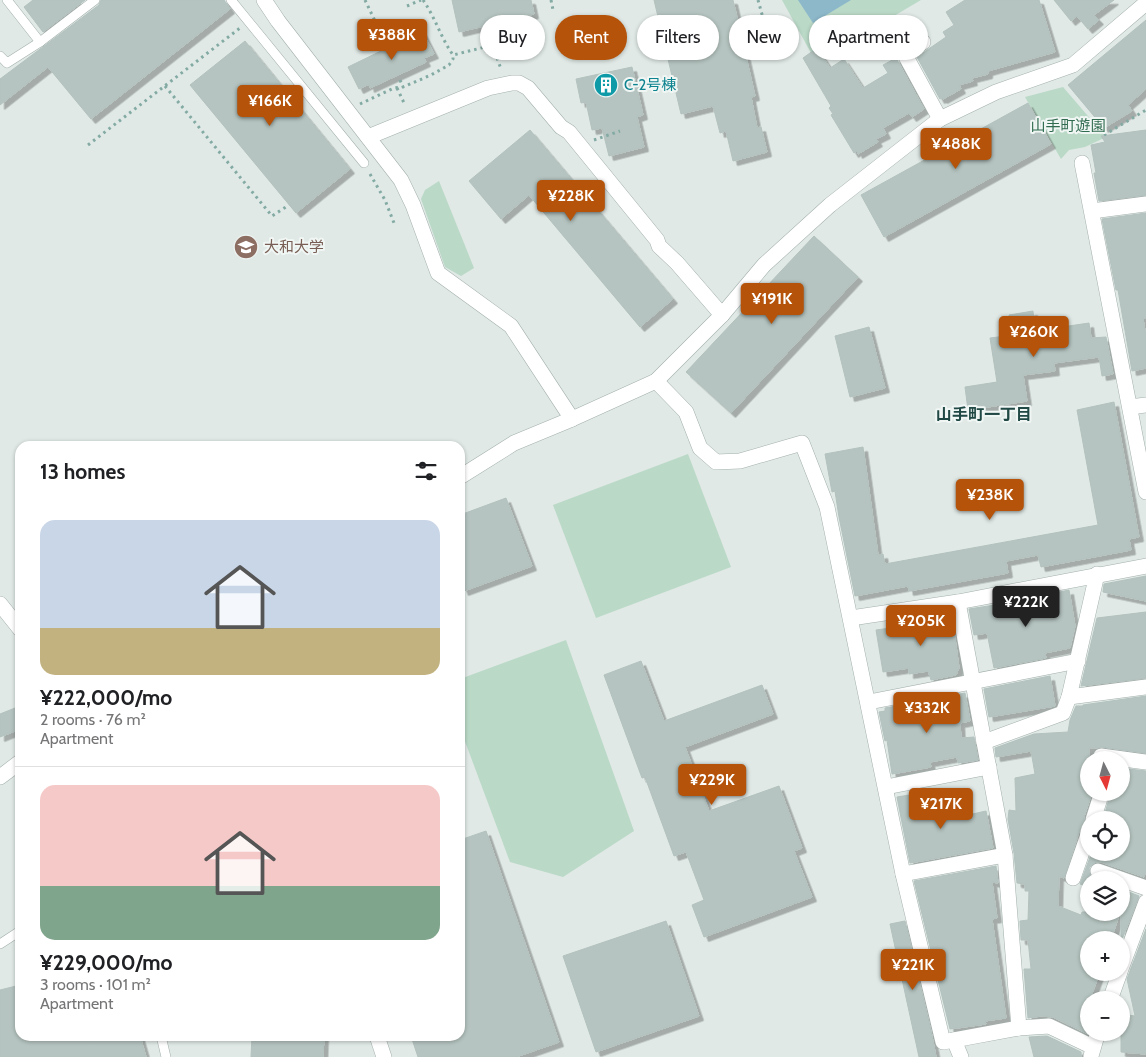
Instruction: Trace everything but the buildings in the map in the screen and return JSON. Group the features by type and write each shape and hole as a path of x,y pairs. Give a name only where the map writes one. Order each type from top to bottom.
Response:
{"street":[{"path":"264,0 278,21 401,180 413,205 438,273 511,326 572,419"},
{"path":"465,474 514,443 656,381 722,315 764,265 830,205 940,119 996,92 1073,65 1146,3"},
{"path":"908,60 940,119"},
{"path":"368,137 488,88 512,82 524,85 561,127 569,132 657,240 659,246 677,263 722,315"},
{"path":"1082,162 1146,492"},
{"path":"1092,211 1146,204"},
{"path":"656,381 686,412 700,448 716,462 740,461 802,443 828,507 903,874 943,1042 1019,1028 1049,1026 1092,1052"},
{"path":"1130,407 1146,405"},
{"path":"851,618 958,602 1146,566"},
{"path":"984,742 1063,713 1078,661 1097,574"},
{"path":"958,602 1005,855 1019,1028"},
{"path":"0,604 15,623"},
{"path":"869,702 1078,661"},
{"path":"1069,697 1146,687"},
{"path":"1130,760 1146,762"},
{"path":"0,777 15,766"},
{"path":"886,787 989,767"},
{"path":"903,874 1005,855"},
{"path":"1073,878 1080,858"},
{"path":"1130,882 1146,888"},
{"path":"1130,946 1146,902"},
{"path":"954,1040 962,1057"},
{"path":"378,1041 384,1057"}],"lane":[{"path":"7,0 40,42"},
{"path":"0,56 7,63 40,42 95,0"},
{"path":"231,0 364,163"},
{"path":"0,944 15,935"},
{"path":"162,1041 166,1057"}],"path":[{"path":"365,0 375,22"},
{"path":"347,110 394,88 403,88 449,65 453,59 453,55 444,41 430,10 422,0 407,6"},
{"path":"551,0 553,10"},
{"path":"758,0 762,15"},
{"path":"88,145 248,21"},
{"path":"453,55 480,48"},
{"path":"498,60 503,77"},
{"path":"400,80 403,88"},
{"path":"165,86 272,216 289,206"},
{"path":"1104,135 1146,110"},
{"path":"590,141 620,131"},
{"path":"364,163 385,200 394,223"}],"green space":[{"path":"782,0 921,0 896,15 809,15 809,49 799,31 799,15 790,15"},
{"name":"山手町遊園","path":"1063,87 1106,137 1085,147 1069,150 1061,159 1025,97"},
{"path":"439,181 474,268 461,276 445,267 421,199 425,190"},
{"path":"688,454 731,567 596,618 553,505"},
{"path":"566,640 634,831 563,877 510,862 465,741 465,677"}],"water":[{"path":"798,0 851,0 826,15 809,15 809,17"}],"place":[{"name":"C-2号棟","path":"606,85"},
{"name":"大和大学","path":"246,247"}],"district":[{"name":"山手町一丁目","path":"984,414"}]}
